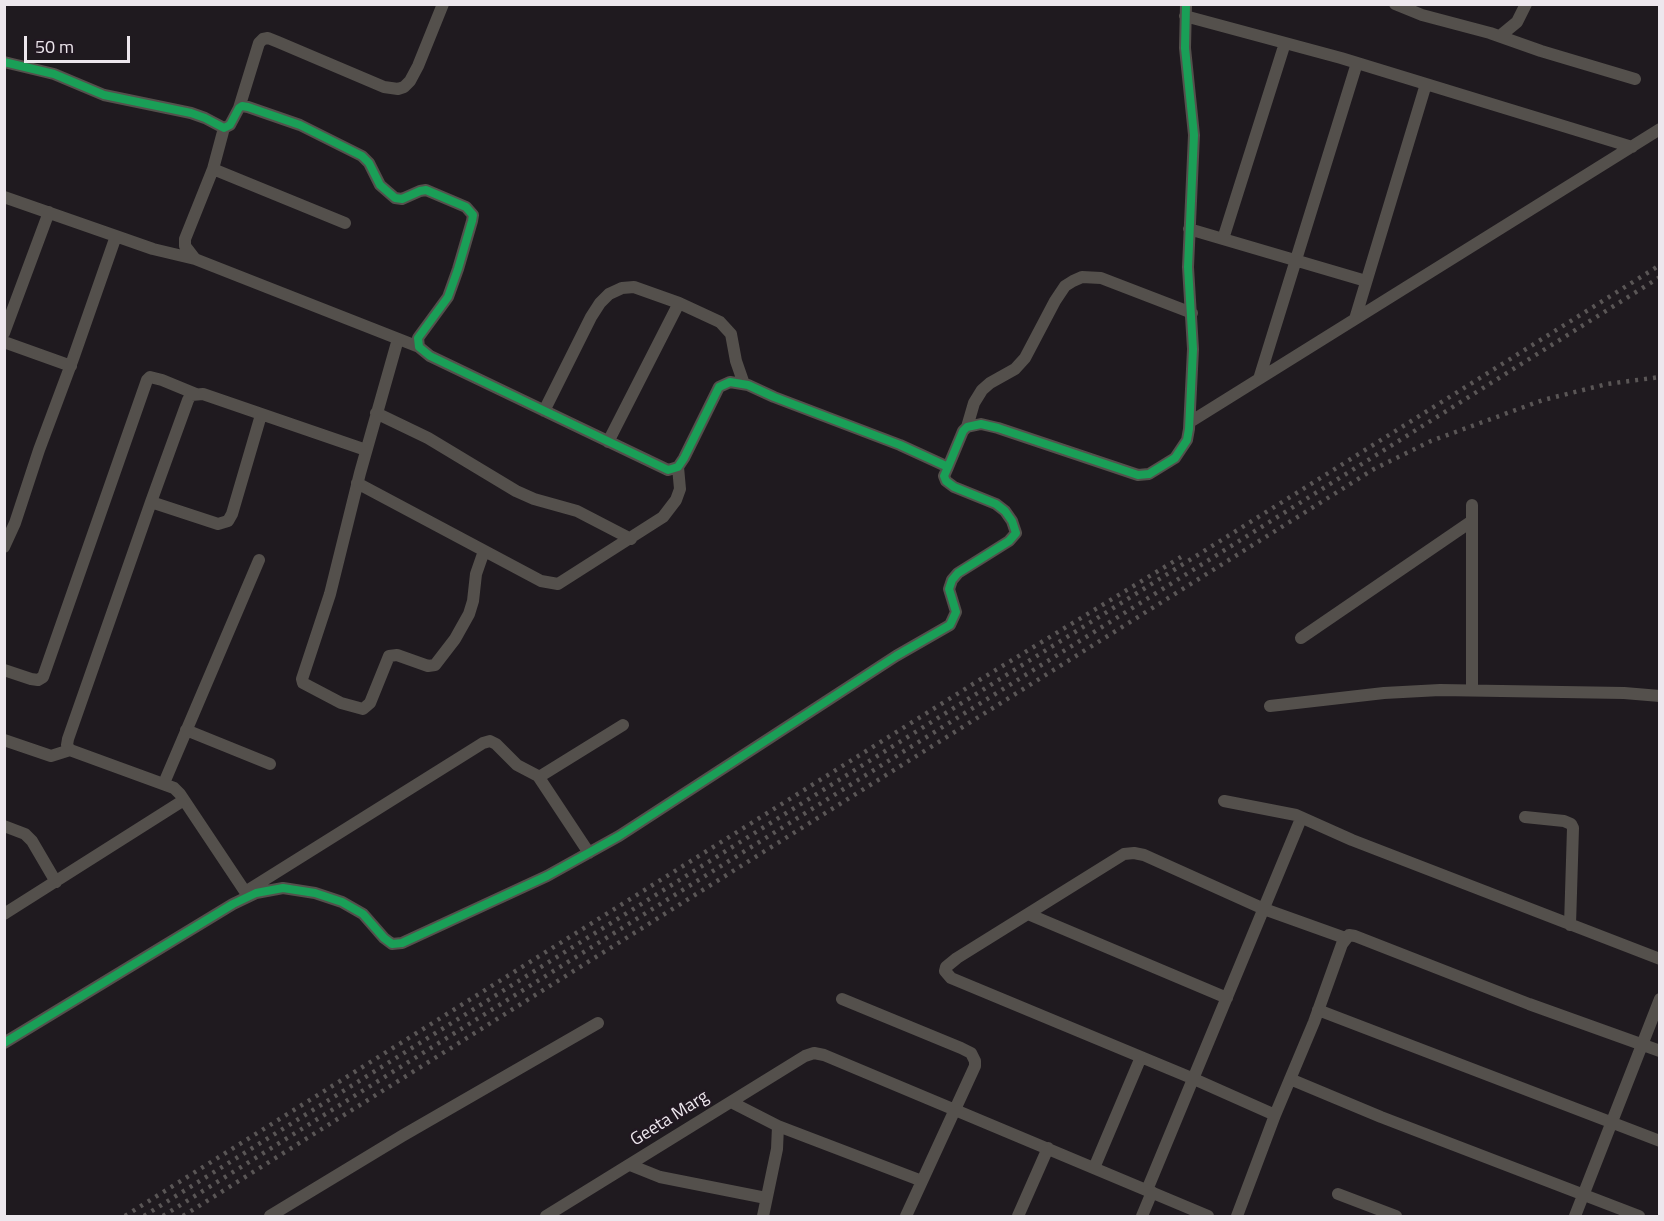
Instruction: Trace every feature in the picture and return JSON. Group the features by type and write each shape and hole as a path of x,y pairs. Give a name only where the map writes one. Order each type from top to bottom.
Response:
{"street":[{"path":"195,260 189,252 185,239 213,170 224,128 230,125 238,108 259,43 263,39 278,42 384,87 398,89 405,87 418,66 443,4"},
{"path":"1395,4 1422,15 1500,36 1541,51 1635,79"},
{"path":"1500,36 1517,22 1527,4"},
{"path":"967,427 981,424 998,428 1143,476 1159,469 1174,458 1187,440 1190,422 1193,349 1188,267 1194,135 1185,48 1186,10 1285,43 1632,147"},
{"path":"1223,239 1285,43"},
{"path":"4,62 54,74 104,95 191,113 224,128"},
{"path":"1259,379 1357,63"},
{"path":"1355,319 1426,84"},
{"path":"238,108 248,107 300,125 362,156 380,185 395,198 402,199 426,190 470,210 473,215 472,221 448,297 418,338 419,347"},
{"path":"1190,422 1659,129"},
{"path":"213,170 345,223"},
{"path":"4,196 153,249 195,260 419,347 430,357 608,442 668,470 678,468"},
{"path":"4,333 49,212"},
{"path":"1190,230 1366,281"},
{"path":"6,541 116,236"},
{"path":"247,894 283,888 315,892 342,902 363,914 392,944 402,943 524,888 589,853 896,656 950,625 956,612 949,589 952,580 958,573 1009,541 1016,533 1012,521 996,504 948,484 944,476 963,431 967,427 974,403 982,390 1015,369 1025,358 1065,286 1082,277 1101,278 1192,313"},
{"path":"544,411 591,317 609,294 622,288 634,287 679,303 720,322 727,328 735,345 736,361 744,384"},
{"path":"608,442 679,303"},
{"path":"398,339 357,483 330,594 302,679 307,686 342,703 363,709 370,703 389,656 398,656 428,666 438,662 455,639 469,614 476,574 484,551"},
{"path":"4,342 71,366"},
{"path":"4,670 31,679 38,680 43,677 147,380 150,377 366,450"},
{"path":"357,483 541,581 558,584 663,518 676,500 680,489 678,468 719,387 730,382 744,384 900,445 948,467"},
{"path":"70,750 67,745 68,739 151,502 188,400 196,394"},
{"path":"376,413 428,438 516,491 534,499 577,511 631,539"},
{"path":"151,502 218,524 228,521 261,415"},
{"path":"1472,506 1472,690"},
{"path":"1301,638 1472,521"},
{"path":"164,783 259,560"},
{"path":"1270,706 1384,693 1472,690 1624,693 1659,696"},
{"path":"539,777 623,725"},
{"path":"186,730 270,764"},
{"path":"4,740 51,756 70,750 174,788 247,894"},
{"path":"4,1043 233,904 490,741 517,765 539,777 589,853"},
{"path":"4,914 184,800"},
{"path":"1224,801 1286,813 1303,819 1659,959"},
{"path":"1525,817 1564,821 1571,824 1573,835 1570,925"},
{"path":"1142,1216 1194,1079 1300,821 1303,819"},
{"path":"4,826 25,834 56,882"},
{"path":"1275,1115 951,978 945,971 946,967 1124,854 1134,852 1264,909 1345,938"},
{"path":"1028,914 1227,998"},
{"path":"1237,1216 1345,938 1349,935 1659,1051"},
{"path":"842,999 971,1053 975,1060 975,1066 906,1216"},
{"path":"1575,1216 1659,999"},
{"path":"1318,1010 1659,1140"},
{"path":"270,1216 402,1136 598,1023"},
{"name":"Geeta Marg","path":"554,1215 731,1102 805,1056 814,1053 824,1055 955,1109"},
{"path":"1094,1168 1141,1057"},
{"path":"1290,1079 1639,1216"},
{"path":"731,1102 778,1126 922,1181"},
{"path":"955,1109 1208,1216"},
{"path":"763,1216 777,1149 778,1126"},
{"path":"1018,1216 1048,1148"},
{"path":"630,1165 667,1179 766,1198"},
{"path":"1338,1194 1396,1216"}],"railway":[{"path":"144,1216 1660,265"},
{"path":"163,1216 1660,277"},
{"path":"183,1216 1374,469 1431,441 1543,400 1607,384 1660,377"},
{"path":"125,1216 981,679 1181,557"}],"cycle path":[{"path":"4,1043 233,904 256,893 283,888 315,893 342,902 363,914 392,944 402,943 547,876 619,836 896,656 950,625 956,612 949,589 952,580 958,573 1009,541 1016,533 1012,521 996,504 954,487 946,481 944,476 963,431 967,427 981,424 998,428 1138,475 1149,474 1175,458 1187,440 1189,429 1193,349 1188,267 1194,135 1185,48 1186,4"},
{"path":"4,62 54,74 104,95 191,113 224,128 230,125 239,108 248,107 300,125 362,156 369,163 380,185 395,198 402,199 426,190 466,207 473,215 458,269 448,297 418,338 419,347 430,356 668,470 678,467 719,387 730,382 748,385 900,445 948,467"}]}
